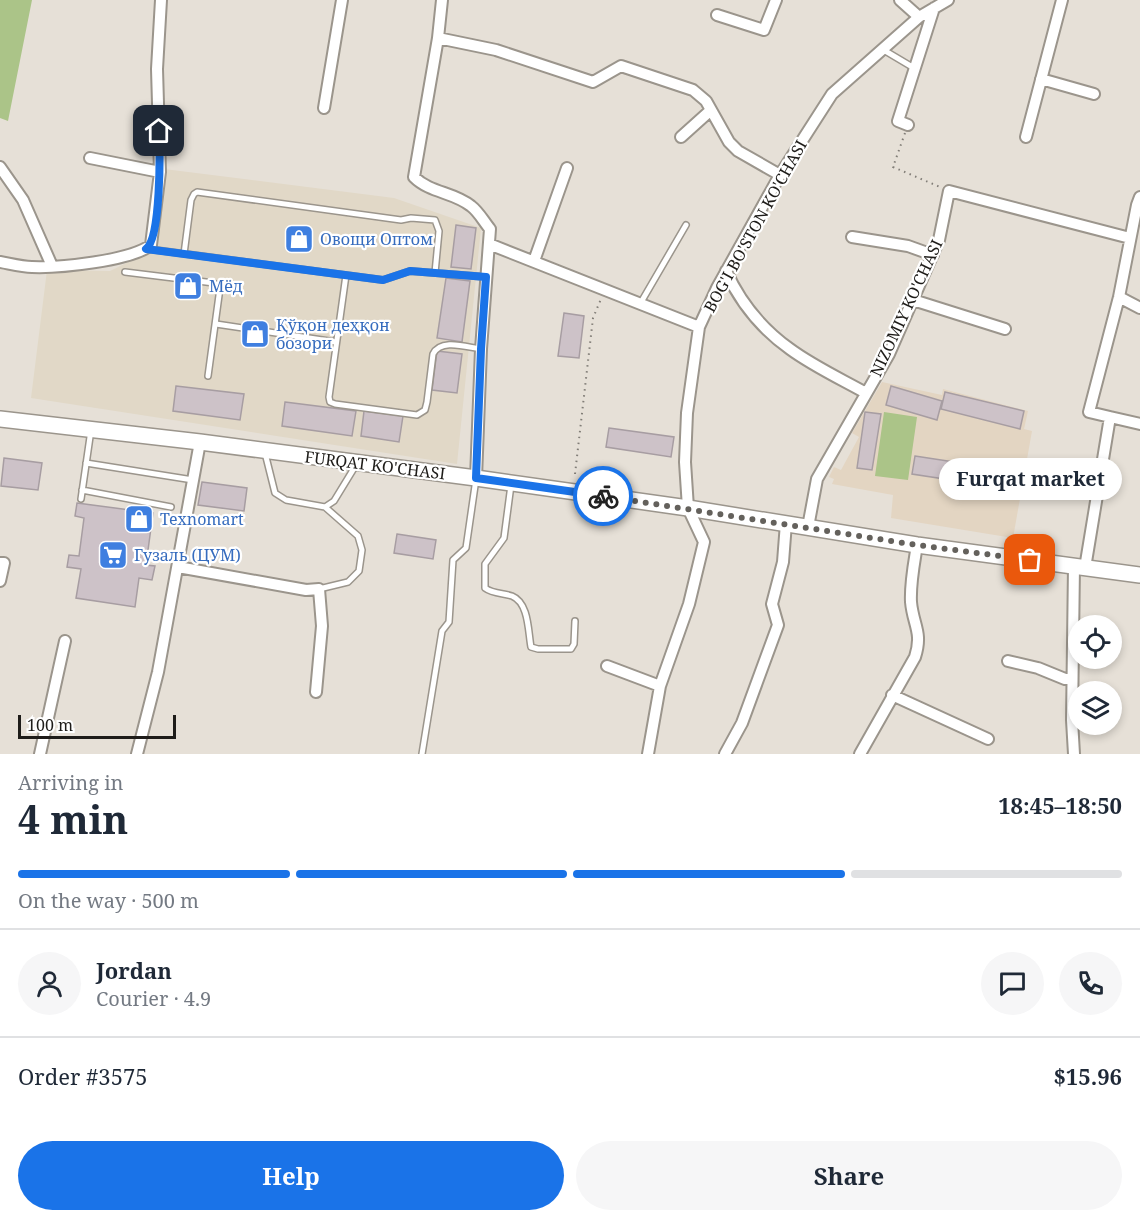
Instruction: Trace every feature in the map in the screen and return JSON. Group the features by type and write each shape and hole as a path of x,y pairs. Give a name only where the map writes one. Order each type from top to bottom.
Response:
{"main road":[{"name":"FURQAT KO'CHASI","path":"0,419 476,478 688,508 917,545 1140,575"}],"street":[{"path":"0,262 32,267 110,260 146,249 151,245 160,172 157,69 161,0"},
{"path":"324,108 342,0"},
{"path":"442,0 438,38 414,177 423,186 456,197 472,206 490,229 481,349 476,478"},
{"path":"717,15 764,30 776,0"},
{"path":"900,0 919,17"},
{"name":"BOG'I BO'STON KO'CHASI","path":"648,754 660,686 689,604 704,542 688,508 685,462 687,413 699,327 726,271 780,175 832,94 919,17 948,0"},
{"path":"1026,137 1062,0"},
{"path":"908,125 898,120 934,8"},
{"path":"438,38 496,50 593,82 621,66 693,90 706,101 729,142 738,151 780,175"},
{"path":"1041,79 1094,94"},
{"path":"681,137 711,110"},
{"path":"90,158 160,172"},
{"path":"0,167 23,200 52,266"},
{"path":"534,261 567,168"},
{"path":"949,191 1130,238"},
{"name":"NIZOMIY KO'CHASI","path":"808,527 817,479 889,354 939,240 949,191"},
{"path":"1139,203 1119,297 1089,412 1140,424"},
{"path":"852,237 908,246 933,255"},
{"path":"489,244 699,327"},
{"path":"726,271 736,293 748,309 789,349 866,393"},
{"path":"1119,297 1140,308"},
{"path":"913,300 1005,329"},
{"path":"1074,754 1072,680 1079,567 1110,417"},
{"path":"137,754 158,672 200,442"},
{"path":"725,754 742,723 778,625 772,604 783,562 786,524"},
{"path":"860,754 915,657 920,644 911,595 917,545"},
{"path":"0,563 4,564 0,581"},
{"path":"178,567 306,590 319,589 322,626 316,692"},
{"path":"40,754 65,641"},
{"path":"1008,661 1038,668 1072,680"},
{"path":"608,666 660,686"},
{"path":"892,695 988,739"}],"lane":[{"path":"882,49 914,68"},
{"path":"184,254 190,200 197,192 400,220 411,218 435,220 439,231 435,273"},
{"path":"640,304 686,225"},
{"path":"146,249 383,280 410,271 486,277"},
{"path":"125,272 214,283 220,288 208,376"},
{"path":"346,275 330,402 417,415 424,410 427,402 433,354 436,347 444,344 481,349"},
{"path":"216,324 336,342"},
{"path":"81,500 91,430"},
{"path":"264,451 275,492 286,500 325,507 358,536 362,550 359,571 348,582 319,589"},
{"path":"86,463 194,480"},
{"path":"325,507 334,501 357,463"},
{"path":"422,754 442,632 449,622 453,560 466,548 476,478"},
{"path":"512,483 504,538 485,564 485,588 513,597 524,606 531,647 571,649 574,644 575,621"},
{"path":"82,490 171,507"}],"path":[{"path":"908,125 893,167 949,191"},
{"path":"575,474 593,318 606,290"}],"shaded area":[{"name":"Қўқон деҳқон бозори","path":"164,169 394,198 481,228 457,464 31,398 47,270 110,271 157,248"},
{"path":"882,382 942,395 943,389 1028,411 1024,429 1032,431 1013,538 891,518 893,495 832,484 834,479 829,477 834,467 841,470 859,437 852,433"}],"green space":[{"path":"0,0 32,0 8,121 0,118"},
{"path":"884,412 917,417 908,480 875,476"}],"building":[{"path":"456,225 476,228 471,269 451,267"},
{"path":"446,278 470,281 462,342 437,338"},
{"path":"564,313 584,316 579,358 558,356"},
{"path":"437,351 462,354 457,393 432,390"},
{"path":"176,386 244,394 240,420 173,411"},
{"path":"891,386 942,401 937,420 886,405"},
{"path":"945,392 1024,411 1020,429 941,409"},
{"path":"285,402 356,411 352,436 282,426"},
{"path":"364,411 403,416 399,442 361,436"},
{"path":"865,412 881,414 872,470 857,468"},
{"path":"609,428 674,437 671,457 606,447"},
{"path":"915,456 1019,472 1016,490 912,474"},
{"path":"4,458 42,463 38,490 1,486"},
{"path":"202,482 247,488 244,511 198,505"},
{"name":"Гузаль (ЦУМ)","path":"77,503 153,513 146,565 155,566 152,580 139,578 135,607 76,598 81,569 67,567 69,555 79,556 84,518 75,516"},
{"path":"397,534 436,540 433,559 394,553"}],"way so far":[{"path":"603,496 917,545 1030,560"}],"place":[{"name":"Овощи Оптом","path":"299,239"},
{"name":"Мёд","path":"188,286"},
{"name":"Қўқон деҳқон бозори","path":"255,334"},
{"name":"Texnomart","path":"139,519"},
{"name":"Гузаль (ЦУМ)","path":"113,555"},
{"name":"Furqat market","path":"1030,560"}],"route":[{"path":"159,131 160,172 153,240 146,249 383,280 410,271 486,277 476,478 603,496"}]}
